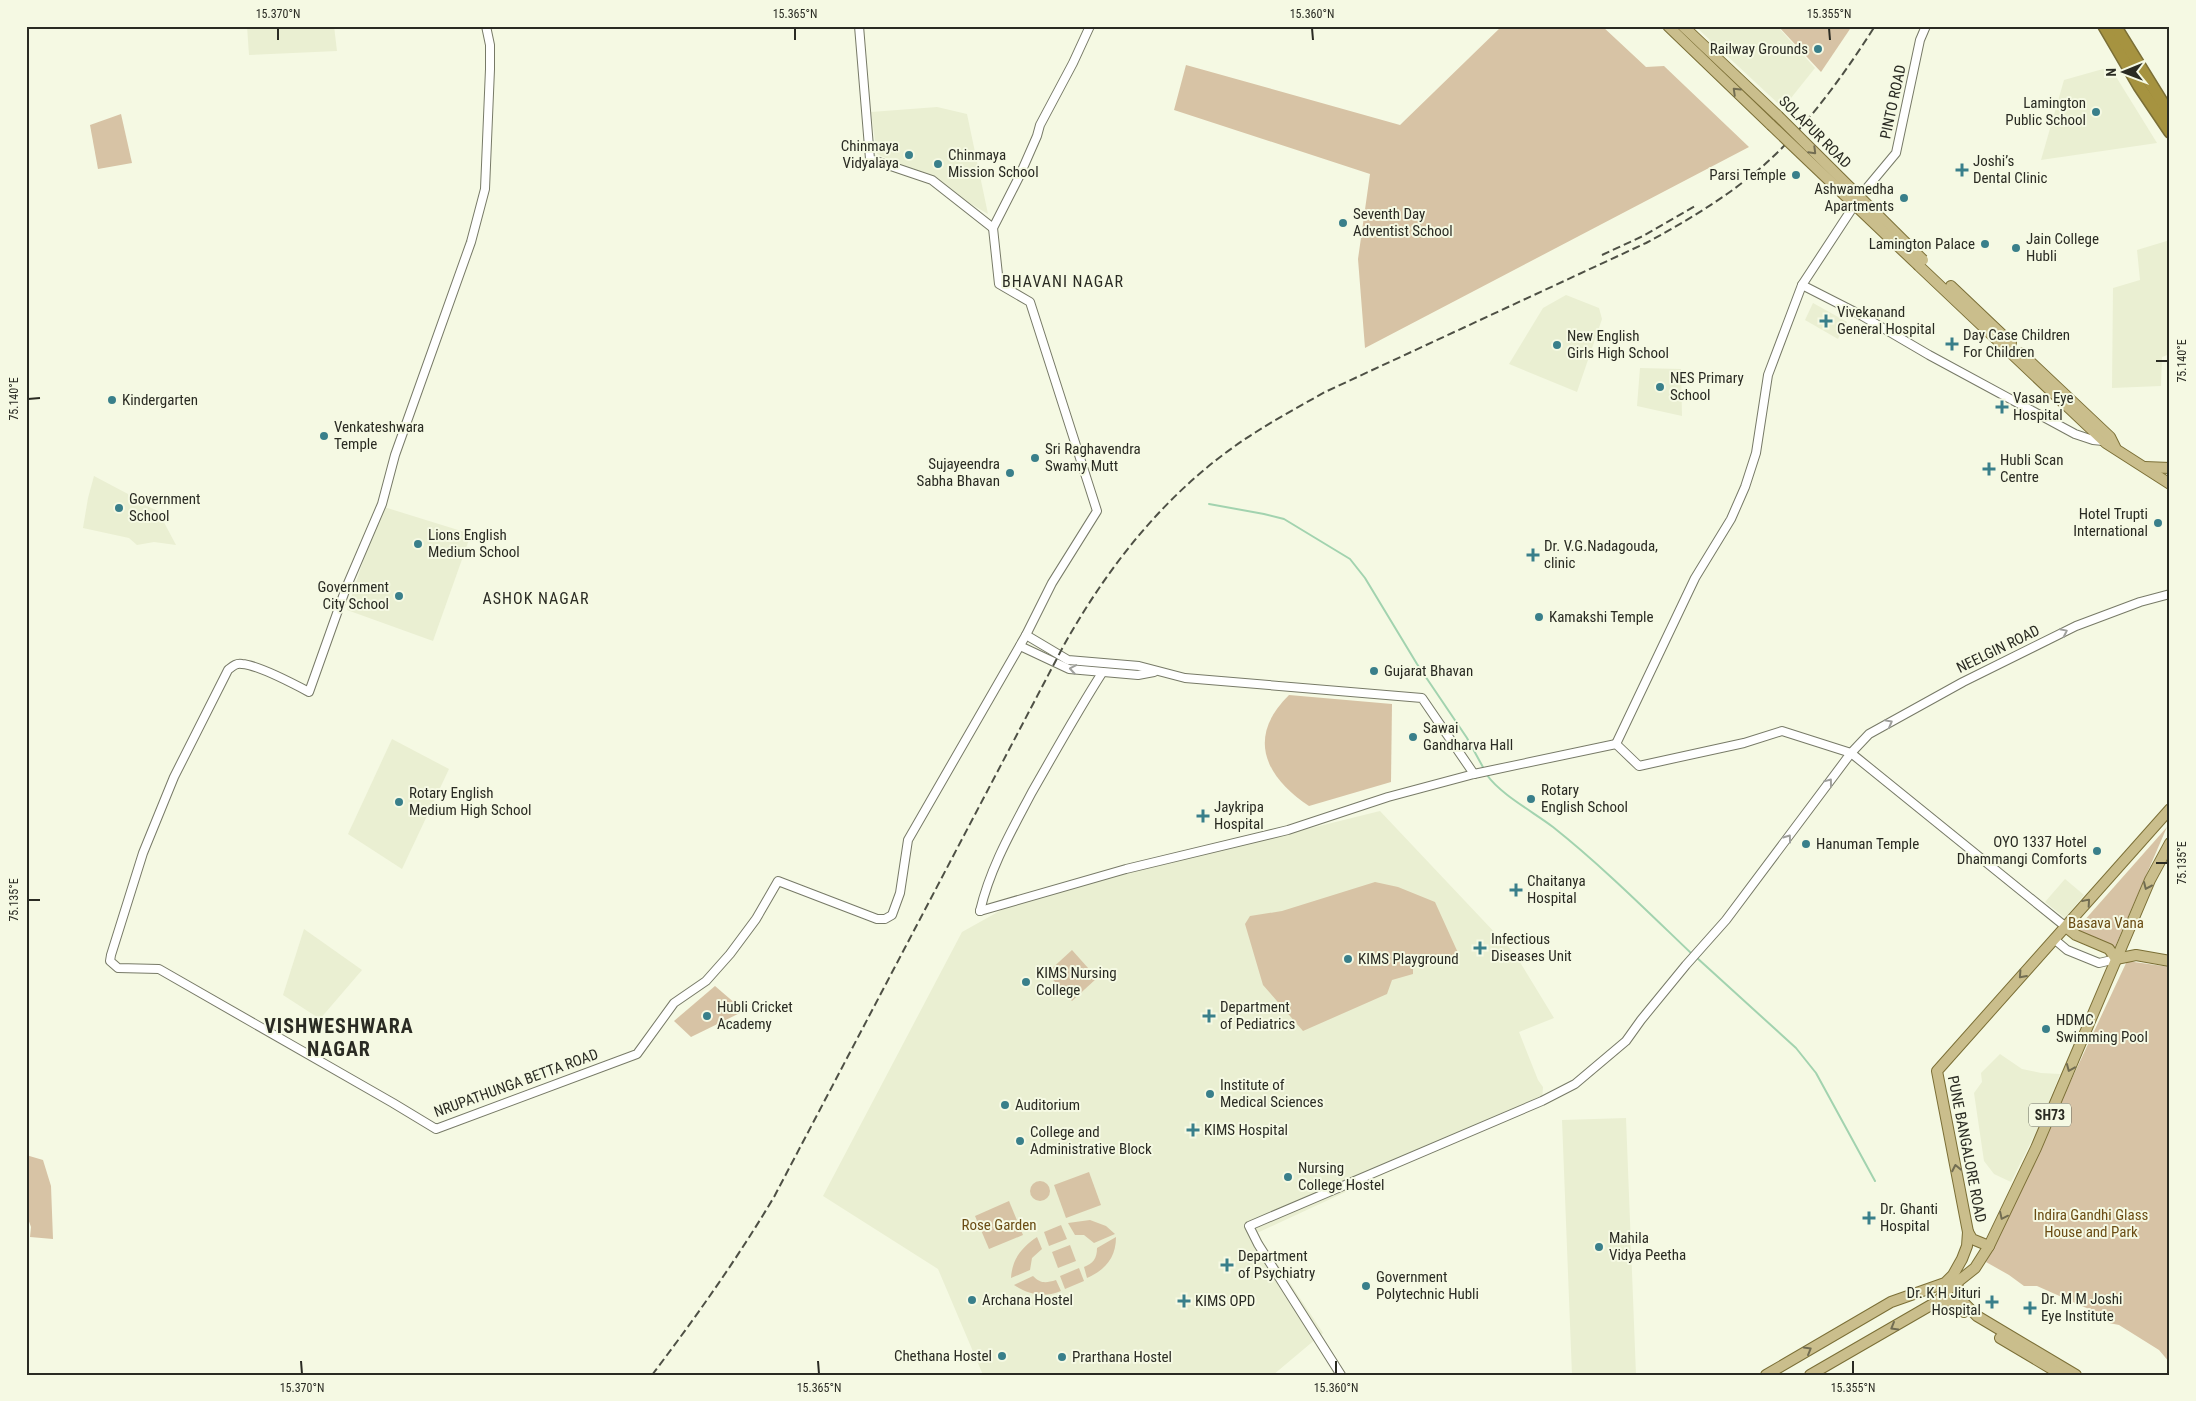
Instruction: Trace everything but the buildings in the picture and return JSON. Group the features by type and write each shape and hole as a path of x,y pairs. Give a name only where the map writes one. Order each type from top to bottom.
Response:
{"highway":[{"path":"2104,26 2138,86 2170,132"},
{"path":"2115,26 2170,115"}],"main road":[{"name":"SOLAPUR ROAD","path":"1668,26 1771,125 1921,263"},
{"name":"SOLAPUR ROAD","path":"1683,26 1778,116 1921,263"},
{"path":"1921,263 2104,441 2170,483"},
{"path":"1921,263 2110,437 2116,447"},
{"path":"2144,467 2170,468"},
{"path":"2170,473 2170,483"},
{"name":"PUNE BANGALORE ROAD","path":"1810,1375 1938,1301 1962,1259 1967,1246 1968,1232 1937,1071 2170,809"},
{"name":"SH73","path":"1989,1246 2036,1148 2150,880 2170,843"},
{"path":"2066,927 2076,934 2109,948 2116,959 2136,955 2170,961"},
{"path":"1968,1232 1972,1239 1989,1246"},
{"name":"PUNE BANGALORE ROAD","path":"1766,1375 1891,1302 1946,1287 1957,1282 1975,1268 1989,1246"},
{"path":"1957,1282 1959,1298 1965,1309"},
{"path":"1946,1287 1965,1309 2011,1346 2062,1375"},
{"path":"1938,1301 1949,1300 2076,1375"}],"street":[{"name":"NRUPATHUNGA BETTA ROAD","path":"486,26 490,45 490,68 485,189 468,249 395,455 382,504 346,588 309,692 250,666 235,664 228,670 174,777 143,853 110,961 118,968 159,969 393,1103 436,1130 637,1054 674,1003 706,981 730,954 756,919 778,881 877,919 885,919 892,915 900,893 908,840 1020,646"},
{"path":"859,26 870,159 932,180 993,228"},
{"path":"1090,26 1073,63 1040,125 1019,177 993,228 999,284 1030,302 1097,511 1052,583 1020,646 1063,667 1102,673 1138,675 1156,672"},
{"name":"PINTO ROAD","path":"1616,744 1695,578 1731,519 1746,487 1756,453 1768,375 1802,285 1856,201 1896,153 1920,40 1926,26"},
{"path":"1802,285 1859,314 1929,355 2075,434 2093,440 2104,441"},
{"name":"NEELGIN ROAD","path":"1341,1375 1258,1244 1250,1226 1542,1101 1575,1084 1626,1041 1686,965 1726,920 1851,753 1869,734 1998,665 2076,626 2140,602 2170,594"},
{"path":"1026,634 1068,660 1139,666 1156,672 1185,678 1422,698 1476,773"},
{"path":"1102,673 1073,718 1007,840 987,883 980,910 1126,869 1288,830 1388,797 1491,769 1616,744 1639,766 1744,743 1782,731 1851,753 2066,927"},
{"path":"2054,939 2066,950 2099,963 2116,959"}],"shaded area":[{"path":"247,26 334,26 337,51 249,55"},
{"path":"1695,26 1777,26 1815,68 1783,108"},
{"name":"Lamington Public School","path":"2110,67 2157,143 2041,160 2064,80"},
{"name":"Chinmaya Mission School","path":"937,107 967,114 988,214 920,174 877,154 871,112"},
{"path":"2170,240 2170,354 2162,357 2161,386 2112,388 2113,288 2140,280 2137,250"},
{"name":"New English Girls High School","path":"1566,295 1599,308 1602,319 1577,392 1509,364 1543,308"},
{"name":"Vivekanand General Hospital","path":"1813,303 1847,322 1838,339 1805,320"},
{"name":"NES Primary School","path":"1640,368 1681,369 1682,416 1637,406"},
{"name":"Government School","path":"94,476 128,494 131,502 145,505 158,511 176,545 154,542 137,545 129,538 83,528"},
{"path":"384,507 471,534 433,641 347,610 365,555"},
{"name":"Rotary English Medium High School","path":"392,739 449,769 402,869 348,834"},
{"name":"Institute of Medical Sciences","path":"1380,811 1515,954 1554,1018 1519,1032 1538,1080 1543,1087 1542,1101 1257,1233 1323,1333 1273,1375 983,1375 938,1269 823,1196 962,932 1005,908 1117,876"},
{"path":"2065,879 2084,895 2065,918 2045,902"},
{"path":"304,929 362,970 320,1019 283,995"},
{"path":"2000,1054 2022,1069 2060,1074 2039,1126 2011,1182 1994,1174 1984,1161 1974,1093 1982,1082 1981,1073"},
{"name":"Mahila Vidya Peetha","path":"1626,1118 1636,1375 1572,1375 1562,1120"}],"green space":[{"path":"1502,26 1602,26 1646,67 1664,66 1749,147 1365,348 1358,259 1370,174 1174,110 1186,65 1400,125"},
{"name":"Railway Grounds","path":"1778,26 1852,26 1821,72"},
{"path":"121,114 132,163 98,169 90,125"},
{"path":"1289,695 1392,704 1391,782 1309,806 1294,795 1281,782 1272,769 1266,755 1265,741 1268,726 1276,711"},
{"name":"Basava Vana","path":"2167,827 2115,947 2075,931"},
{"name":"KIMS Playground","path":"1375,882 1398,887 1435,902 1459,955 1413,967 1413,974 1392,980 1387,994 1303,1031 1263,985 1245,924 1250,916 1282,911"},
{"path":"1072,950 1097,978 1072,1001 1047,973"},
{"name":"Indira Gandhi Glass House and Park","path":"2127,961 2170,967 2170,1363 2159,1350 2119,1325 2109,1323 2091,1310 2037,1286 2024,1286 1986,1262"},
{"name":"Hubli Cricket Academy","path":"715,986 744,1011 691,1037 674,1021"},
{"path":"26,1155 43,1160 51,1186 53,1239 30,1237 31,1227 26,1213"},
{"path":"1089,1172 1101,1205 1066,1218 1054,1185"},
{"path":"1040,1181 1047,1184 1050,1191 1047,1198 1040,1201 1033,1198 1030,1191 1033,1184"},
{"name":"Rose Garden","path":"1009,1201 1023,1235 989,1249 975,1216"},
{"path":"1090,1220 1106,1226 1115,1234 1094,1243 1084,1235 1075,1235 1068,1223"},
{"path":"1061,1225 1067,1239 1049,1246 1044,1232"},
{"path":"1037,1237 1042,1249 1032,1258 1030,1270 1011,1278 1013,1265 1019,1254"},
{"path":"1116,1237 1112,1257 1104,1267 1087,1278 1084,1267 1094,1260 1097,1248"},
{"path":"1070,1245 1076,1261 1058,1268 1052,1252"},
{"path":"1079,1268 1084,1281 1065,1289 1060,1276"},
{"path":"1033,1276 1044,1282 1056,1280 1061,1291 1042,1295 1026,1291 1014,1285"}],"waterway":[{"path":"1209,504 1284,519 1350,559 1365,578 1417,664 1467,738 1484,769"},
{"path":"1487,775 1500,789 1553,827 1589,857 1692,954"},
{"path":"1696,957 1796,1048 1816,1073 1875,1181"}],"railway":[{"path":"652,1375 716,1288 774,1197 1064,645 1102,584 1146,526 1198,475 1226,453 1256,432 1325,392 1646,243 1717,201 1750,177 1794,136 1854,59 1875,26"},
{"path":"1602,255 1643,236 1697,205"}],"place":[{"name":"Railway Grounds","path":"1818,49"},
{"name":"Lamington Public School","path":"2096,112"},
{"name":"Chinmaya Vidyalaya","path":"909,155"},
{"name":"Chinmaya Mission School","path":"938,164"},
{"name":"Joshi’s Dental Clinic","path":"1962,170"},
{"name":"Parsi Temple","path":"1796,175"},
{"name":"Ashwamedha Apartments","path":"1904,198"},
{"name":"Seventh Day Adventist School","path":"1343,223"},
{"name":"Lamington Palace","path":"1985,244"},
{"name":"Jain College Hubli","path":"2016,248"},
{"name":"Vivekanand General Hospital","path":"1826,321"},
{"name":"Day Case Children For Children","path":"1952,344"},
{"name":"New English Girls High School","path":"1557,345"},
{"name":"NES Primary School","path":"1660,387"},
{"name":"Kindergarten","path":"112,400"},
{"name":"Vasan Eye Hospital","path":"2002,407"},
{"name":"Venkateshwara Temple","path":"324,436"},
{"name":"Sri Raghavendra Swamy Mutt","path":"1035,458"},
{"name":"Hubli Scan Centre","path":"1989,469"},
{"name":"Sujayeendra Sabha Bhavan","path":"1010,473"},
{"name":"Government School","path":"119,508"},
{"name":"Hotel Trupti International","path":"2158,523"},
{"name":"Lions English Medium School","path":"418,544"},
{"name":"Dr. V.G.Nadagouda, clinic","path":"1533,555"},
{"name":"Government City School","path":"399,596"},
{"name":"Kamakshi Temple","path":"1539,617"},
{"name":"Gujarat Bhavan","path":"1374,671"},
{"name":"Sawai Gandharva Hall","path":"1413,737"},
{"name":"Rotary English School","path":"1531,799"},
{"name":"Rotary English Medium High School","path":"399,802"},
{"name":"Jaykripa Hospital","path":"1203,816"},
{"name":"Hanuman Temple","path":"1806,844"},
{"name":"OYO 1337 Hotel Dhammangi Comforts","path":"2097,851"},
{"name":"Chaitanya Hospital","path":"1516,890"},
{"name":"Infectious Diseases Unit","path":"1480,948"},
{"name":"KIMS Playground","path":"1348,959"},
{"name":"KIMS Nursing College","path":"1026,982"},
{"name":"Hubli Cricket Academy","path":"707,1016"},
{"name":"Department of Pediatrics","path":"1209,1016"},
{"name":"HDMC Swimming Pool","path":"2046,1029"},
{"name":"Institute of Medical Sciences","path":"1210,1094"},
{"name":"Auditorium","path":"1005,1105"},
{"name":"KIMS Hospital","path":"1193,1130"},
{"name":"College and Administrative Block","path":"1020,1141"},
{"name":"Nursing College Hostel","path":"1288,1177"},
{"name":"Dr. Ghanti Hospital","path":"1869,1218"},
{"name":"Mahila Vidya Peetha","path":"1599,1247"},
{"name":"Department of Psychiatry","path":"1227,1265"},
{"name":"Government Polytechnic Hubli","path":"1366,1286"},
{"name":"Archana Hostel","path":"972,1300"},
{"name":"KIMS OPD","path":"1184,1301"},
{"name":"Dr. K H Jituri Hospital","path":"1992,1302"},
{"name":"Dr. M M Joshi Eye Institute","path":"2030,1308"},
{"name":"Chethana Hostel","path":"1002,1356"},
{"name":"Prarthana Hostel","path":"1062,1357"}],"district":[{"name":"BHAVANI NAGAR","path":"1063,281"},
{"name":"ASHOK NAGAR","path":"536,598"},
{"name":"VISHWESHWARA NAGAR","path":"339,1038"}]}
